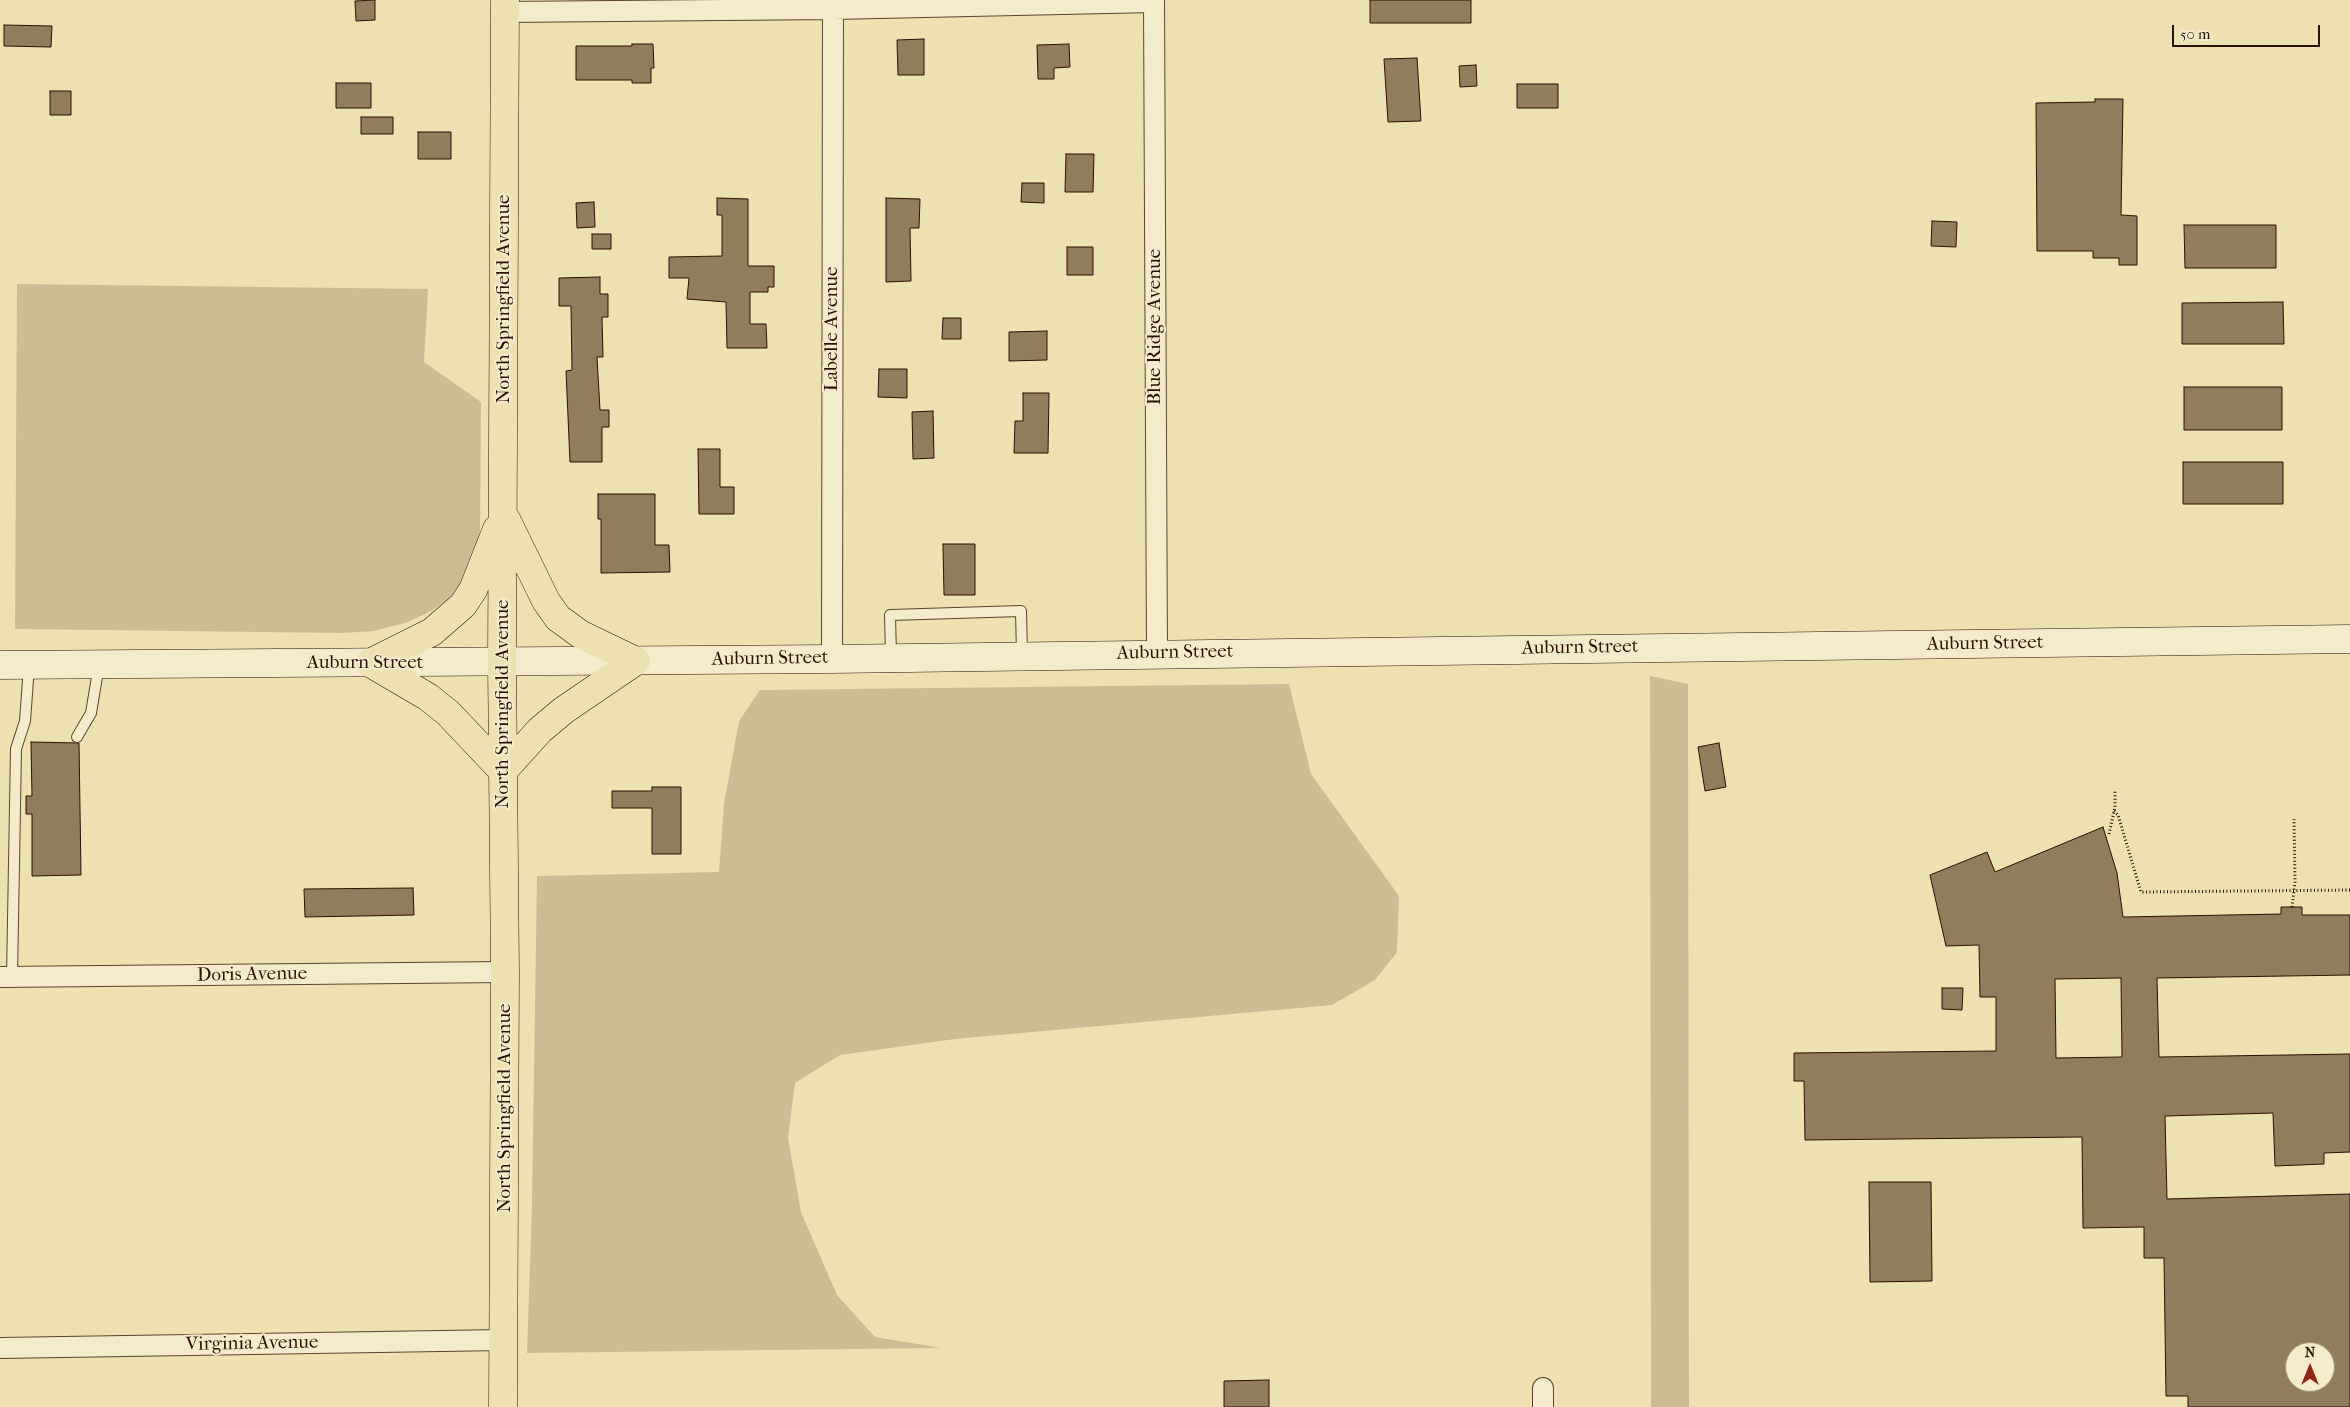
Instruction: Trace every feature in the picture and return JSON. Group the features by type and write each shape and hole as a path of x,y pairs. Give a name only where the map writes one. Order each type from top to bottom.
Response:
{"main road":[{"name":"North Springfield Avenue","path":"503,1407 505,972 502,662 505,6"},
{"path":"504,514 546,601 558,618 580,634 636,661"},
{"path":"370,662 432,632 463,605 473,590 504,514"},
{"name":"Auburn Street","path":"0,665 832,659 1157,653 2350,639"},
{"path":"370,662 428,697 448,713 503,771 540,730 564,710 636,661"}],"street":[{"path":"505,6 1154,1"},
{"name":"Blue Ridge Avenue","path":"1154,1 1157,653"},
{"name":"Labelle Avenue","path":"832,659 833,4"},
{"name":"Doris Avenue","path":"6,977 505,972"},
{"name":"Virginia Avenue","path":"0,1348 504,1340"}],"lane":[{"path":"891,657 890,615 1021,611 1022,656"},
{"path":"6,977 16,749 25,721 30,664"},
{"path":"77,737 91,713 99,664"}],"path":[{"path":"2109,834 2114,811 2115,790"},
{"path":"2114,811 2118,815 2141,892 2350,890"},
{"path":"2292,907 2294,891 2294,820"}],"shaded area":[{"path":"17,284 428,289 424,362 481,402 480,534 469,567 455,593 433,610 408,622 374,631 342,633 15,629"},
{"path":"1650,676 1688,684 1689,1407 1651,1407"},
{"path":"1289,684 1311,774 1399,896 1397,952 1375,980 1332,1005 955,1039 840,1055 795,1083 788,1138 801,1212 837,1295 875,1337 941,1348 527,1353 532,1204 537,876 719,872 724,804 739,721 760,690"}],"building":[{"path":"375,0 375,20 356,21 355,1"},
{"path":"1370,0 1471,0 1471,23 1370,23"},
{"path":"4,25 52,26 51,47 4,46"},
{"path":"924,39 924,75 898,75 897,40"},
{"path":"632,44 653,44 654,68 651,68 651,83 632,83 632,80 576,80 576,46 632,46"},
{"path":"1069,44 1070,67 1054,68 1054,79 1038,79 1037,45"},
{"path":"1417,58 1421,121 1388,122 1384,59"},
{"path":"1476,65 1477,86 1460,87 1459,66"},
{"path":"336,83 371,83 371,108 336,108"},
{"path":"1517,84 1558,84 1558,108 1517,108"},
{"path":"50,91 71,91 71,115 50,115"},
{"path":"2095,99 2123,99 2121,215 2137,216 2137,265 2119,265 2119,258 2093,258 2093,251 2037,251 2036,103 2095,102"},
{"path":"361,117 393,117 393,134 361,134"},
{"path":"418,132 451,132 451,159 418,159"},
{"path":"1066,154 1094,154 1093,192 1065,192"},
{"path":"1022,183 1044,183 1044,203 1021,202"},
{"path":"717,198 748,199 748,266 774,266 774,287 768,287 768,292 750,292 750,324 766,324 767,348 727,348 726,302 687,299 689,278 669,278 669,257 722,256 722,215 717,215"},
{"path":"886,198 920,199 919,228 910,228 911,281 886,282"},
{"path":"594,202 595,227 577,228 576,203"},
{"path":"1932,221 1957,222 1956,247 1931,246"},
{"path":"2184,225 2276,225 2276,268 2185,268"},
{"path":"592,234 611,234 611,249 592,249"},
{"path":"1067,247 1093,247 1093,275 1067,275"},
{"path":"600,277 600,294 608,294 608,317 602,317 603,357 597,357 600,410 609,410 609,427 602,427 602,462 570,462 566,371 572,370 571,306 559,306 559,278"},
{"path":"2283,302 2284,344 2182,344 2182,303"},
{"path":"943,318 961,318 961,339 942,339"},
{"path":"1047,331 1047,360 1009,361 1009,332"},
{"path":"879,369 907,369 907,398 878,397"},
{"path":"2184,387 2282,387 2282,430 2184,430"},
{"path":"1023,393 1049,393 1048,453 1014,453 1015,421 1023,421"},
{"path":"933,411 934,458 913,459 912,412"},
{"path":"698,449 720,449 720,487 734,487 734,514 699,514"},
{"path":"2183,462 2283,462 2283,504 2183,504"},
{"path":"598,494 655,494 655,545 669,545 670,572 601,573 601,519 598,519"},
{"path":"943,544 975,544 975,595 944,595"},
{"path":"31,742 79,743 81,875 32,876 32,814 26,814 26,796 32,796"},
{"path":"1719,743 1726,787 1705,791 1698,747"},
{"path":"652,787 681,787 681,854 652,854 652,808 612,808 612,791 652,791"},
{"path":"2103,827 2117,873 2123,917 2281,914 2281,907 2302,907 2302,915 2350,915 2350,975 2157,978 2159,1057 2350,1054 2350,1152 2324,1153 2324,1164 2275,1166 2273,1113 2165,1116 2167,1199 2350,1194 2350,1407 2188,1407 2188,1396 2166,1396 2164,1258 2144,1258 2144,1227 2083,1228 2082,1137 1805,1140 1804,1081 1794,1081 1794,1053 1996,1051 1996,997 1980,997 1979,945 1946,946 1930,875 1987,852 1995,872","holes":["2121,978 2122,1057 2056,1058 2055,979"]},
{"path":"413,888 414,915 305,917 304,889"},
{"path":"1942,988 1963,988 1962,1010 1942,1009"},
{"path":"1869,1182 1931,1182 1932,1281 1870,1282"},
{"path":"1269,1380 1269,1407 1224,1407 1224,1381"}]}
